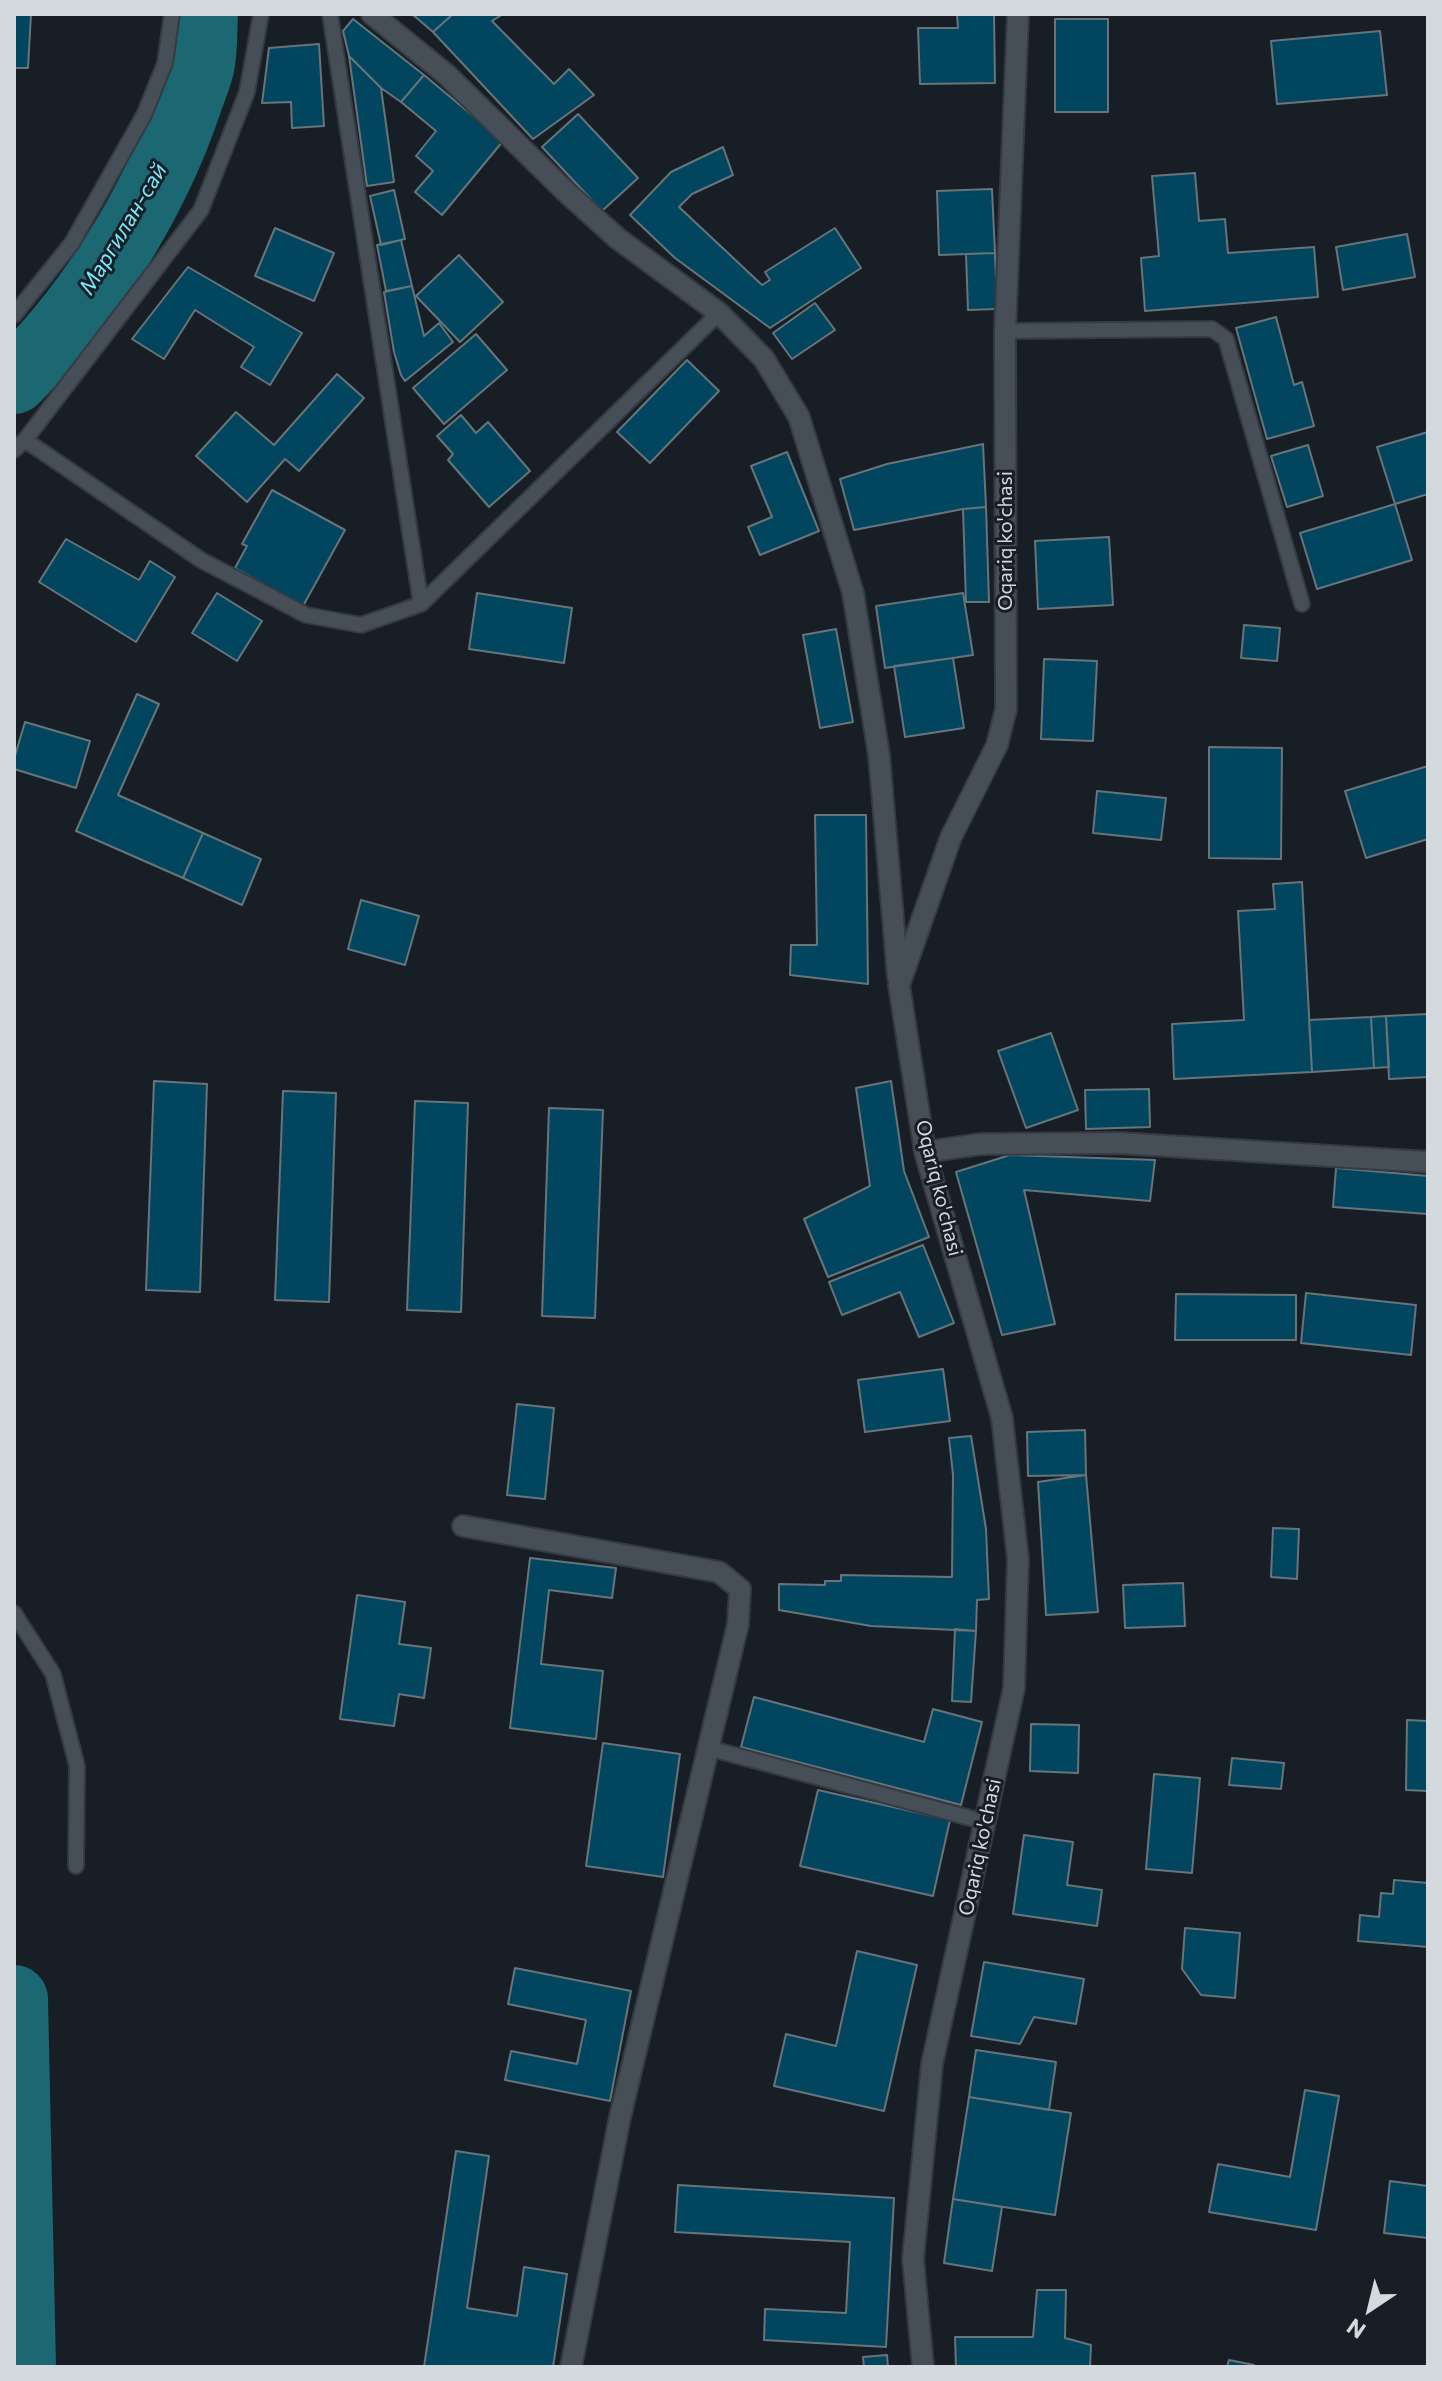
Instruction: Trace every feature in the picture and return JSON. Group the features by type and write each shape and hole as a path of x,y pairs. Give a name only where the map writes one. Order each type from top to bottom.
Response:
{"street":[{"path":"372,14 447,75 617,238 719,313 764,359 799,417 853,593 879,755 899,985"},
{"name":"Oqariq ko'chasi","path":"923,2367 913,2259 932,2064 1014,1688 1018,1559 1002,1418 925,1152 899,985 951,837 997,745 1006,709 1005,331 1018,14"},
{"path":"925,1152 980,1144 1119,1143 1428,1162"},
{"path":"463,1526 719,1572 740,1589 738,1624 620,2117 571,2367"}],"lane":[{"path":"14,315 72,243 144,115 165,63 172,14"},
{"path":"261,14 247,92 201,210 20,445 201,560 306,615 361,625 421,604 719,313"},
{"path":"330,14 421,604"},
{"path":"1005,331 1212,329 1226,339 1302,604"},
{"path":"14,1613 53,1674 77,1766 76,1866"},
{"path":"708,1748 985,1822"}],"building":[{"path":"14,14 31,14 28,68 14,68"},
{"path":"412,14 453,14 433,32"},
{"path":"453,14 503,14 492,21 554,84 569,69 594,95 533,139 433,32"},
{"path":"957,14 994,14 995,83 920,84 918,28 958,28"},
{"path":"353,19 424,75 401,102 381,88 349,56 343,31"},
{"path":"1055,19 1108,19 1108,112 1055,112"},
{"path":"1380,31 1387,95 1277,104 1271,41"},
{"path":"319,44 324,126 292,128 291,102 262,103 269,48"},
{"path":"349,56 381,88 394,182 367,186"},
{"path":"424,75 503,141 442,215 415,192 433,171 416,156 436,131 401,102"},
{"path":"578,114 638,178 602,211 542,147"},
{"path":"723,147 733,175 692,194 679,207 762,285 770,280 765,272 835,228 861,268 770,328 675,258 630,215 671,172"},
{"path":"1195,173 1199,221 1225,219 1228,253 1314,247 1318,297 1145,311 1141,258 1159,256 1152,176"},
{"path":"992,189 995,253 939,255 937,191"},
{"path":"394,190 405,239 381,245 370,196"},
{"path":"275,228 334,253 314,301 255,276"},
{"path":"1407,234 1415,277 1343,290 1336,247"},
{"path":"401,240 412,286 386,291 377,245"},
{"path":"995,253 997,309 968,310 966,254"},
{"path":"459,255 503,302 460,342 416,296"},
{"path":"188,267 302,333 270,385 241,367 254,347 195,310 164,359 132,339"},
{"path":"412,286 424,336 439,323 453,342 405,381 394,352 384,292"},
{"path":"815,303 835,330 792,359 773,333"},
{"path":"1276,317 1294,385 1302,382 1314,426 1267,439 1236,328"},
{"path":"476,334 507,370 444,424 413,388"},
{"path":"687,360 719,391 650,463 617,432"},
{"path":"337,374 364,398 299,471 285,459 247,502 196,456 236,412 274,445"},
{"path":"461,415 476,433 488,422 530,471 489,507 448,460 453,454 437,436"},
{"path":"1428,432 1428,494 1395,504 1377,447"},
{"path":"983,444 986,507 854,530 840,479 887,464"},
{"path":"1308,445 1323,496 1287,507 1271,456"},
{"path":"787,452 819,531 760,555 748,527 772,517 751,466"},
{"path":"272,490 345,530 303,606 235,568 247,546 242,544"},
{"path":"1395,504 1412,560 1317,589 1300,533"},
{"path":"986,507 989,602 966,602 963,509"},
{"path":"1109,537 1113,605 1038,609 1035,541"},
{"path":"66,539 139,580 150,561 175,577 136,642 39,582"},
{"path":"217,593 262,621 237,661 192,633"},
{"path":"477,593 572,608 564,663 469,649"},
{"path":"963,593 973,655 885,668 876,606"},
{"path":"1244,625 1280,628 1277,661 1241,658"},
{"path":"836,629 853,722 820,728 803,635"},
{"path":"953,658 964,728 905,737 894,666"},
{"path":"1044,659 1097,661 1093,741 1041,739"},
{"path":"137,694 159,704 118,795 203,833 183,878 76,831"},
{"path":"25,722 90,741 76,788 14,769"},
{"path":"1209,747 1282,748 1281,859 1209,858"},
{"path":"1428,766 1428,839 1366,858 1345,791"},
{"path":"1097,791 1166,798 1161,840 1093,833"},
{"path":"815,815 866,815 868,984 790,975 791,945 817,945"},
{"path":"203,833 261,859 242,905 183,878"},
{"path":"1302,882 1312,1072 1174,1079 1172,1024 1244,1020 1238,911 1275,909 1273,884"},
{"path":"361,900 419,916 405,965 348,949"},
{"path":"1428,1014 1428,1077 1389,1079 1386,1016"},
{"path":"1386,1016 1389,1067 1374,1068 1371,1017"},
{"path":"1371,1017 1374,1068 1312,1072 1309,1020"},
{"path":"1051,1033 1078,1110 1026,1128 998,1051"},
{"path":"154,1081 207,1084 200,1292 146,1290"},
{"path":"891,1081 904,1171 929,1237 828,1277 804,1219 870,1186 856,1088"},
{"path":"1149,1089 1150,1127 1086,1129 1085,1090"},
{"path":"283,1091 336,1093 329,1302 275,1300"},
{"path":"415,1101 468,1103 461,1312 407,1310"},
{"path":"549,1108 603,1110 595,1318 542,1316"},
{"path":"1010,1155 1155,1160 1150,1201 1024,1190 1055,1324 1002,1335 956,1172"},
{"path":"1336,1168 1428,1176 1428,1214 1333,1207"},
{"path":"923,1245 954,1323 919,1337 900,1292 842,1315 829,1282"},
{"path":"1306,1293 1416,1305 1411,1355 1301,1343"},
{"path":"1176,1294 1296,1295 1296,1340 1175,1340"},
{"path":"943,1369 950,1421 865,1432 858,1380"},
{"path":"517,1404 554,1408 545,1499 507,1495"},
{"path":"1085,1430 1086,1475 1028,1476 1027,1432"},
{"path":"971,1436 986,1529 989,1599 977,1600 976,1631 871,1626 779,1610 779,1584 825,1585 825,1581 841,1581 841,1575 952,1577 953,1475 949,1438"},
{"path":"1086,1475 1098,1612 1046,1615 1038,1482"},
{"path":"1273,1528 1299,1529 1297,1579 1271,1577"},
{"path":"530,1558 616,1568 612,1598 549,1590 541,1664 603,1671 596,1739 510,1728"},
{"path":"1183,1583 1185,1626 1125,1628 1123,1585"},
{"path":"357,1595 405,1602 399,1644 431,1648 424,1698 399,1694 394,1726 340,1719"},
{"path":"955,1629 976,1631 971,1702 952,1701"},
{"path":"754,1697 924,1742 933,1709 982,1722 961,1805 741,1747"},
{"path":"1407,1720 1428,1721 1428,1791 1406,1790"},
{"path":"1031,1724 1079,1725 1078,1773 1030,1771"},
{"path":"603,1743 680,1754 663,1877 586,1866"},
{"path":"1232,1758 1284,1763 1281,1789 1229,1785"},
{"path":"1154,1774 1200,1778 1192,1873 1146,1869"},
{"path":"818,1790 950,1820 933,1896 800,1866"},
{"path":"1024,1835 1073,1842 1067,1885 1102,1890 1097,1926 1013,1914"},
{"path":"1394,1880 1428,1883 1428,1947 1358,1941 1360,1915 1379,1917 1381,1893 1393,1894"},
{"path":"1185,1928 1240,1933 1235,1998 1201,1995 1182,1969"},
{"path":"857,1951 917,1965 884,2111 774,2086 786,2034 836,2046"},
{"path":"984,1962 1084,1979 1076,2024 1034,2017 1020,2044 971,2036"},
{"path":"515,1968 631,1991 610,2101 505,2080 511,2051 577,2064 586,2020 508,2004"},
{"path":"976,2050 1056,2062 1049,2110 969,2097"},
{"path":"1305,2090 1339,2096 1316,2230 1209,2212 1218,2164 1290,2177"},
{"path":"969,2097 1071,2113 1055,2215 953,2199"},
{"path":"456,2151 489,2156 467,2308 517,2316 524,2267 567,2274 553,2367 424,2367"},
{"path":"1390,2181 1428,2186 1428,2238 1384,2233"},
{"path":"678,2185 894,2198 886,2347 764,2340 765,2309 846,2313 850,2242 675,2232"},
{"path":"953,2199 1002,2207 992,2271 944,2263"},
{"path":"1037,2290 1066,2290 1065,2338 1091,2345 1090,2367 956,2367 955,2337 1033,2337"},
{"path":"887,2355 888,2367 864,2367 863,2357"},
{"path":"1229,2360 1254,2365 1254,2367 1227,2367"}],"waterway":[{"name":"Маргилан-сай","path":"14,380 42,351 93,286 138,215 174,141 197,78 202,57 204,14"},
{"name":"Маргилан-сай","path":"14,1999 22,2367"}]}
